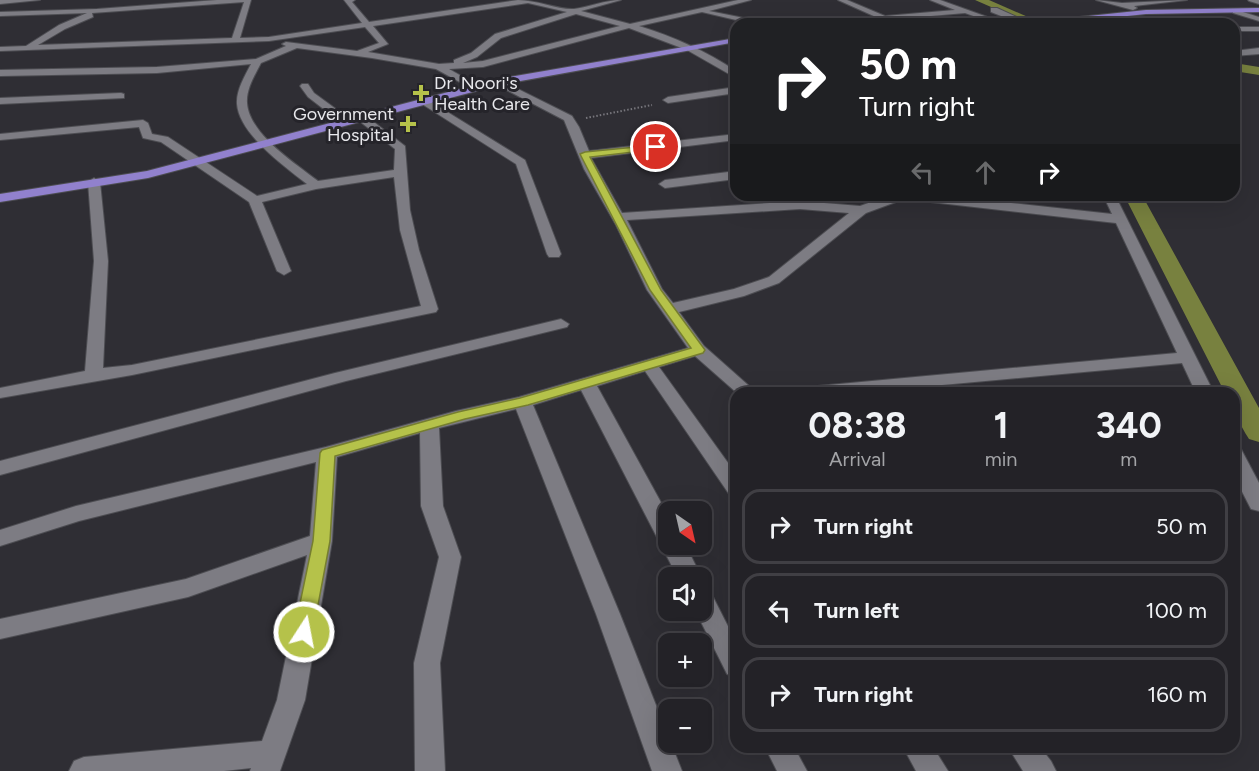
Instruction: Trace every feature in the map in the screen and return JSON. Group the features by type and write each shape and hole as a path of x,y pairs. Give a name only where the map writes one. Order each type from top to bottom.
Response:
{"main road":[{"path":"1095,18 1152,12 1259,10"},
{"path":"0,198 148,174 498,82 730,40"}],"street":[{"path":"0,2 37,0"},
{"path":"0,15 98,11 247,0 235,41"},
{"path":"352,0 346,1 384,44 357,53"},
{"path":"0,49 255,40 368,26 531,0 654,33 721,63 730,70"},
{"path":"576,12 573,11 618,0"},
{"path":"255,40 357,53 439,67 483,64 629,26 748,0"},
{"path":"841,0 886,18"},
{"path":"1099,0 1152,12"},
{"path":"1123,5 1184,0"},
{"path":"1251,0 1259,2"},
{"path":"934,2 987,18"},
{"path":"432,4 449,13"},
{"path":"988,4 1032,18"},
{"path":"988,4 1017,18"},
{"path":"863,9 885,7"},
{"path":"28,48 62,27 98,11"},
{"path":"698,11 734,18"},
{"path":"898,18 968,11"},
{"path":"1236,11 1259,19"},
{"path":"450,66 474,56 498,36 534,23 576,12"},
{"path":"1240,29 1259,29"},
{"path":"0,73 157,70 257,61 297,45"},
{"path":"485,45 517,55"},
{"path":"1240,53 1259,51"},
{"path":"257,61 240,94 246,119 266,143 267,148 316,185"},
{"path":"1240,61 1259,62"},
{"path":"439,67 476,88"},
{"path":"498,82 557,111 570,122 590,169 618,217 655,290 698,350 740,387"},
{"path":"305,86 311,95 347,122"},
{"path":"664,102 730,91"},
{"path":"0,101 121,96"},
{"path":"425,102 521,162 554,254"},
{"path":"0,393 132,370 430,309 406,235 398,173 401,148 362,118"},
{"path":"0,137 143,123 147,136 164,139 255,200 284,271"},
{"path":"585,154 730,138"},
{"path":"255,200 316,185 398,173"},
{"path":"665,184 730,176"},
{"path":"94,182 101,261 94,375"},
{"path":"669,309 739,293 774,280 861,210 886,201"},
{"path":"1006,201 1119,219"},
{"path":"1112,201 1202,387"},
{"path":"618,217 800,205 861,210"},
{"path":"0,468 341,377 561,324"},
{"path":"0,538 76,514 327,453 523,402 698,350"},
{"path":"861,387 1187,357"},
{"path":"649,365 730,480"},
{"path":"587,384 658,516"},
{"path":"523,402 608,614 666,771"},
{"path":"429,425 432,506 450,557 427,663 430,771"},
{"path":"84,771 269,762 291,700 321,541 327,453"},
{"path":"1240,466 1259,504"},
{"path":"0,629 188,588 321,541"},
{"path":"712,619 730,654"},
{"path":"782,753 792,771"},
{"path":"921,753 933,771"},
{"path":"1027,753 1041,771"}],"path":[{"path":"570,122 664,102"}],"waterway":[{"path":"980,0 1024,18"},
{"path":"1240,68 1259,71"},
{"path":"1136,201 1235,387"},
{"path":"1240,397 1259,433"}],"place":[{"name":"Dr. Noori's Health Care","path":"421,93"},
{"name":"Government Hospital","path":"408,124"}],"route":[{"path":"304,632 321,541 327,453 523,402 698,350 655,290 623,225 590,169 585,154 656,147"}]}
